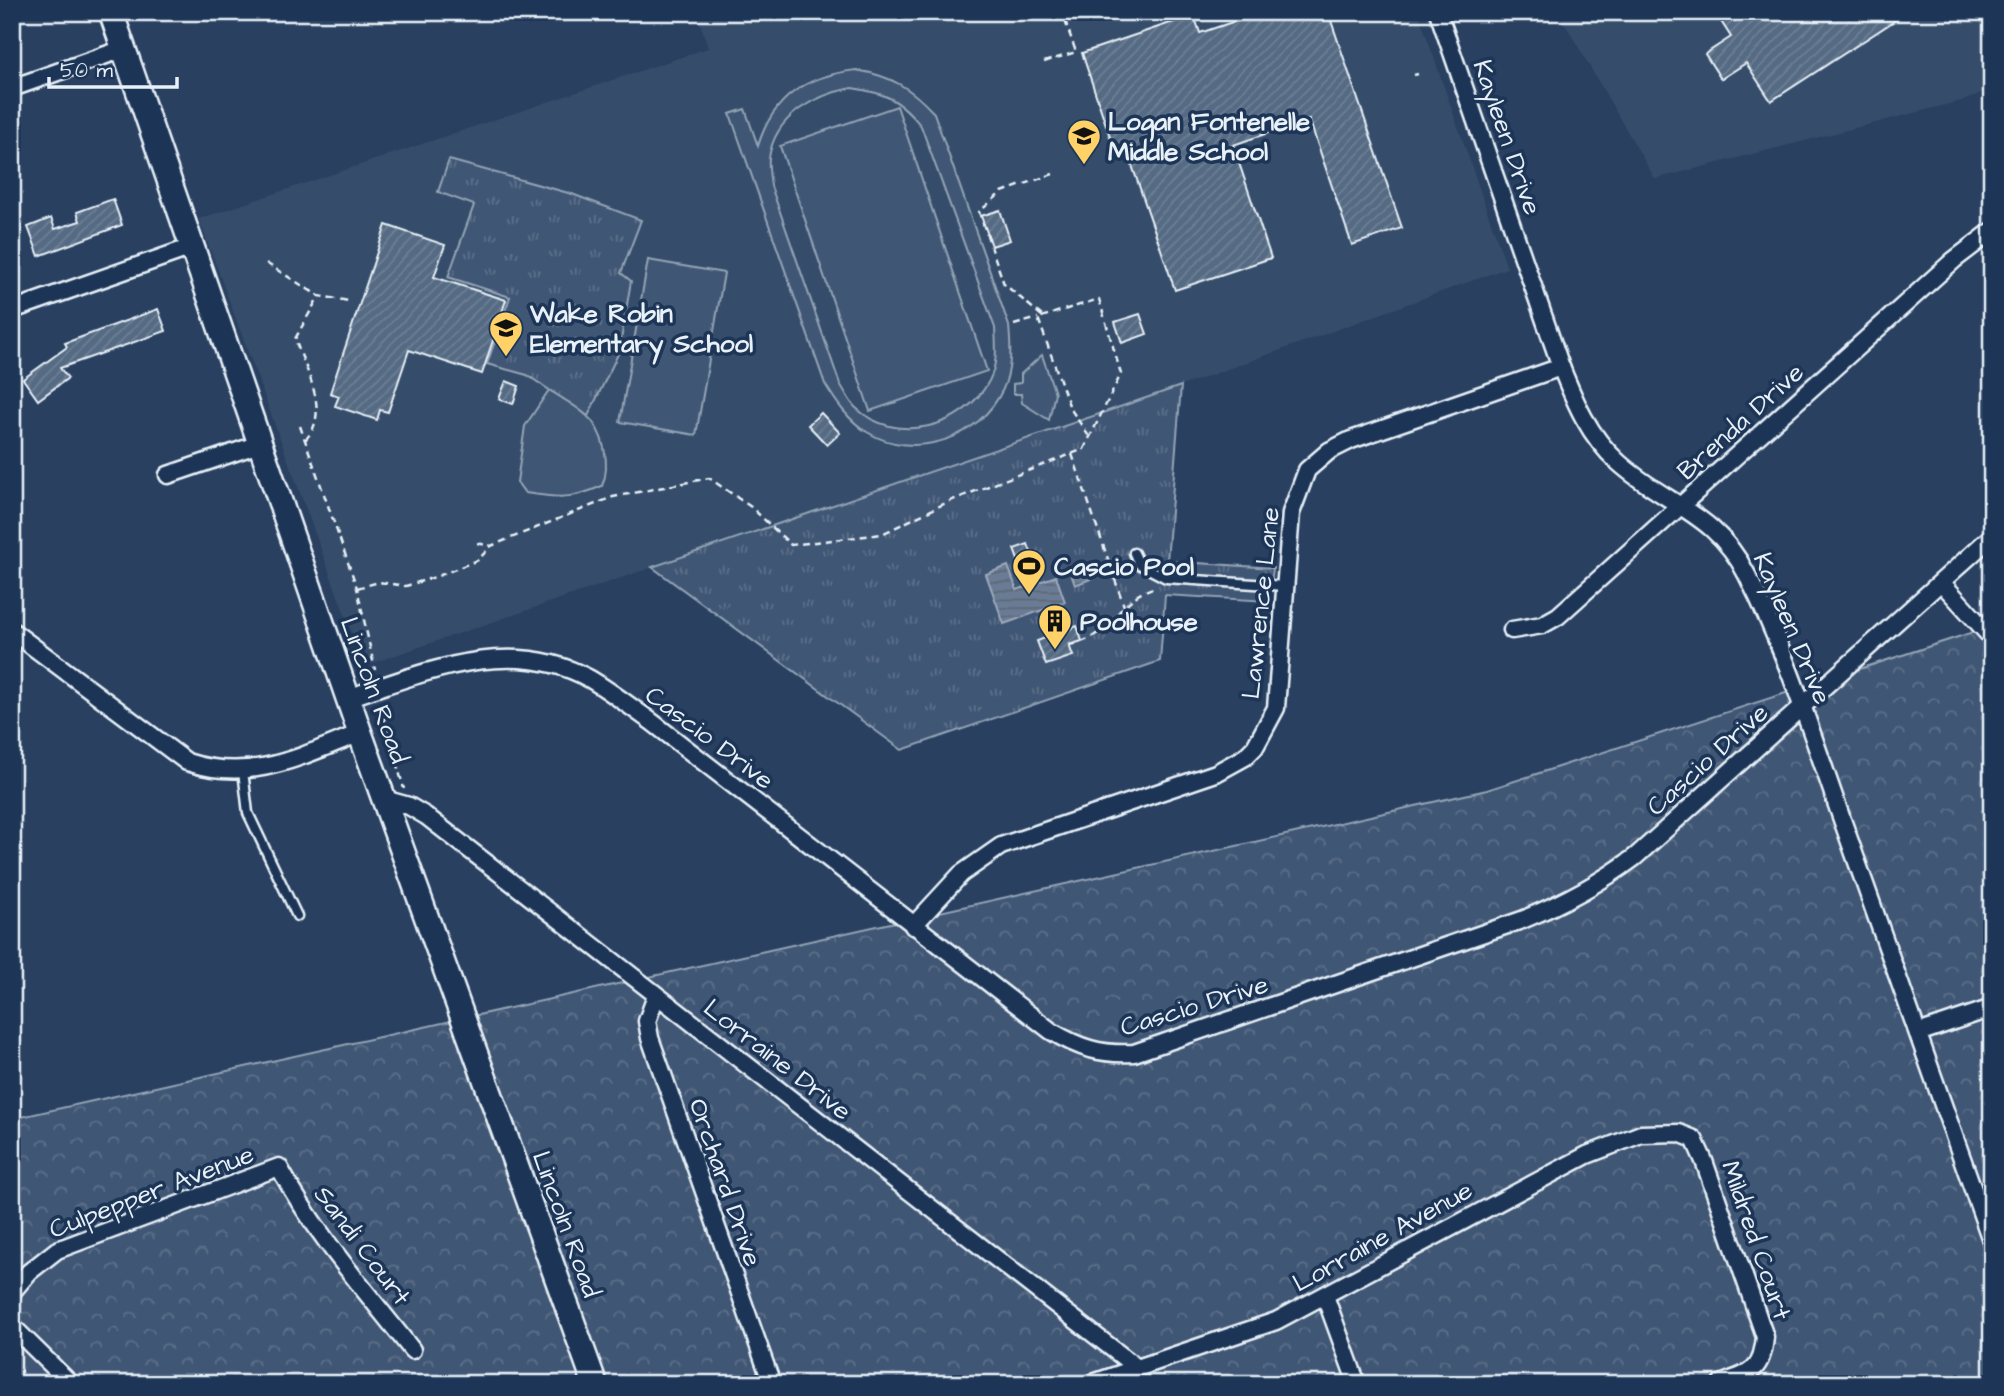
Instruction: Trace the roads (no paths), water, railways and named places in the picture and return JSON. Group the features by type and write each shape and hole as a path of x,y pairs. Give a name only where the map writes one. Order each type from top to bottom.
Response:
{"main road":[{"name":"Lincoln Road","path":"111,12 360,733 595,1384"}],"street":[{"name":"Kayleen Drive","path":"1438,12 1561,367 1581,412 1600,443 1630,472 1714,530 1739,560 1801,707 1992,1243"},
{"path":"12,88 124,49"},
{"name":"Brenda Drive","path":"1512,630 1542,625 1558,616 1954,260 1992,231"},
{"path":"12,310 192,247"},
{"name":"Lawrence Lane","path":"913,926 961,874 1001,846 1216,773 1245,757 1265,733 1276,708 1295,498 1307,470 1317,460 1351,440 1561,367"},
{"path":"167,475 259,443"},
{"name":"Cascio Drive","path":"348,698 470,659 510,659 546,663 589,678 652,722 1051,1031 1087,1051 1134,1053 1522,920 1581,894 1635,858 1992,536"},
{"path":"1941,582 1992,638"},
{"path":"12,631 187,762 215,771 243,771 277,765 360,733"},
{"name":"Lorraine Drive","path":"384,799 409,806 426,816 1136,1367"},
{"name":"Orchard Drive","path":"656,996 647,1021 649,1038 772,1384"},
{"path":"1918,1032 1992,1008"},
{"name":"Lorraine Avenue","path":"1090,1384 1276,1321 1587,1155 1641,1134 1679,1133 1694,1139"},
{"name":"Mildred Court","path":"1694,1139 1765,1337 1763,1358 1752,1372 1720,1384"},
{"name":"Culpepper Avenue","path":"12,1292 29,1272 57,1250 279,1167"},
{"name":"Sandi Court","path":"279,1167 298,1203 336,1256 412,1350"},
{"path":"1325,1296 1357,1384"},
{"path":"12,1326 71,1384"}],"lane":[{"path":"1134,553 1139,564 1166,578 1285,586"},
{"path":"243,771 248,813 297,916"}],"place":[{"name":"Logan Fontenelle Middle School","path":"1084,166"},
{"name":"Wake Robin Elementary School","path":"506,358"},
{"name":"Cascio Pool","path":"1029,596"},
{"name":"Poolhouse","path":"1055,651"}]}
